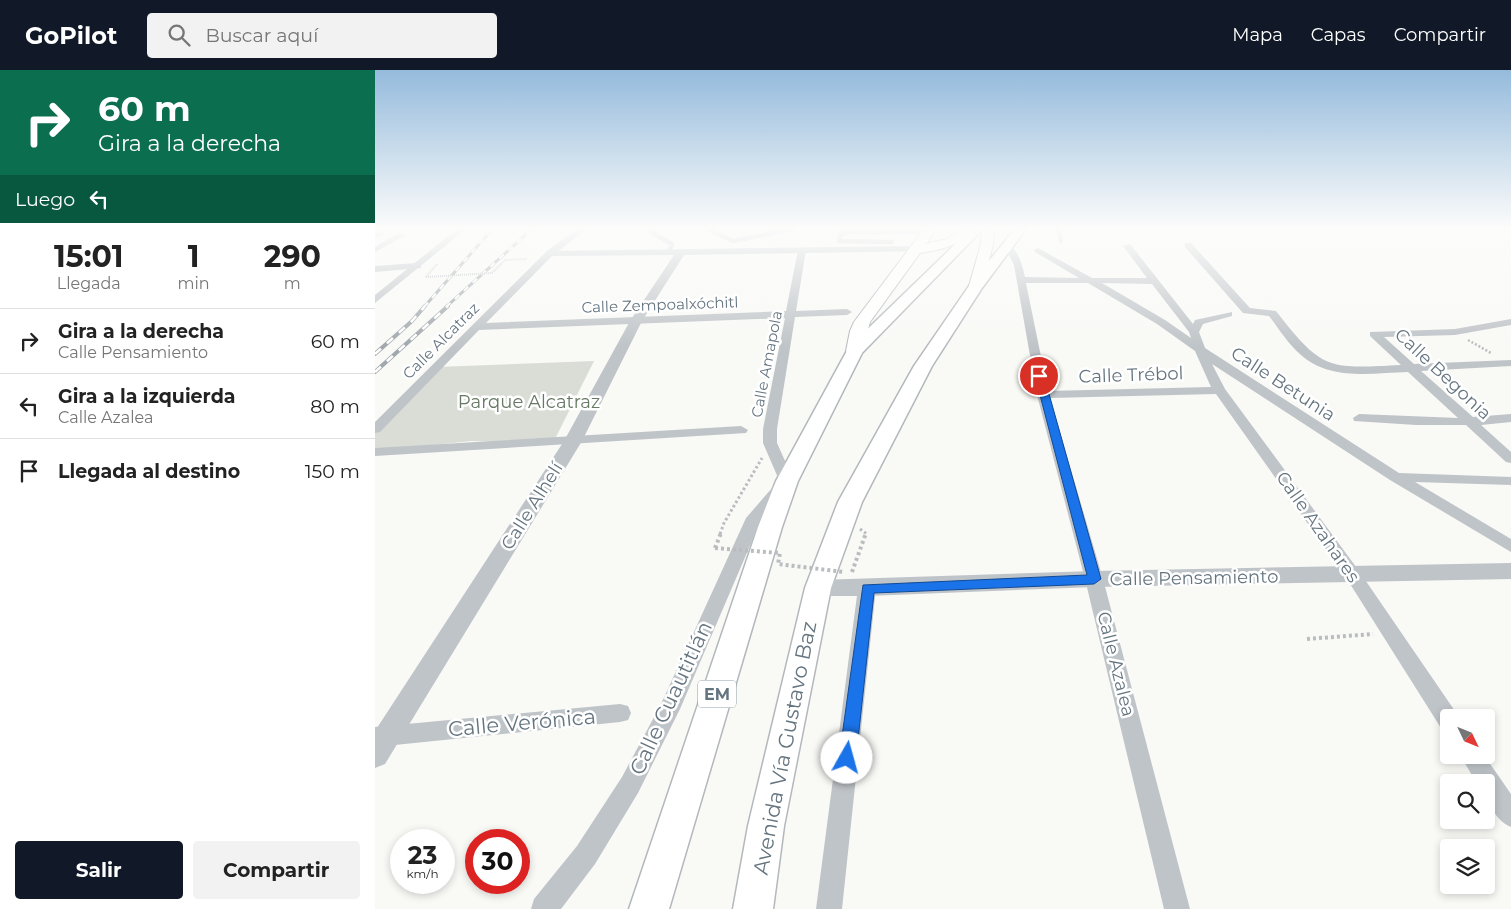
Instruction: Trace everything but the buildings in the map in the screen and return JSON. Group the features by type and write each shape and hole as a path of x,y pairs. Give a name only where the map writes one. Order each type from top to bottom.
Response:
{"highway":[{"path":"855,351 858,331 862,322 904,268"},
{"path":"976,286 981,268"}],"main road":[{"name":"EM","path":"649,909 770,527 787,481 855,351 939,268"},
{"name":"Avenida Vía Gustavo Baz","path":"753,909 766,826 845,584 849,502 923,366 976,286 990,268"}],"street":[{"path":"375,300 414,268"},
{"name":"Calle Alcatraz","path":"375,429 536,268"},
{"name":"Calle Alhelí","path":"375,755 381,736 573,441 666,268"},
{"name":"Calle Amapola","path":"787,481 770,442 770,429 800,268"},
{"name":"Calle Azalea","path":"1019,268 1043,395 1094,579 1177,909"},
{"name":"Calle Betunia","path":"1067,268 1161,322 1199,350 1394,476 1511,546"},
{"name":"Calle Azahares","path":"1144,268 1194,332 1199,350 1219,390 1353,575 1441,709"},
{"path":"1208,268 1247,312 1272,313 1308,357 1325,367 1351,371 1509,363"},
{"path":"1021,280 1154,281"},
{"name":"Calle Zempoalxóchitl","path":"475,327 847,312"},
{"path":"1194,332 1199,322 1228,314"},
{"path":"1455,332 1511,322"},
{"name":"Calle Begonia","path":"1455,332 1374,334 1468,423 1511,460"},
{"name":"Calle Trébol","path":"1043,395 1219,390"},
{"path":"1359,418 1412,422 1468,423 1511,418"},
{"path":"375,452 741,430"},
{"path":"1394,476 1511,481"},
{"name":"Calle Cuautitlán","path":"543,909 586,855 630,785 669,709 754,518 787,481"},
{"name":"Calle Pensamiento","path":"845,584 1511,571"},
{"path":"829,909 845,584"},
{"name":"Calle Verónica","path":"381,736 620,713"},
{"path":"1477,764 1511,815"}],"path":[{"path":"426,277 492,273 497,268"},
{"path":"1455,332 1509,363"},
{"path":"770,442 724,523 715,548 780,554 778,564 845,584 867,533 860,529 857,537"},
{"path":"1307,639 1391,633"}],"green space":[{"name":"Parque Alcatraz","path":"594,361 553,443 471,441 375,451 375,429 436,367"}],"railway":[{"path":"424,307 458,268"},
{"path":"446,307 489,268"},
{"path":"375,354 412,321 425,306"},
{"path":"375,372 448,306"}],"route":[{"path":"847,758 867,588 1094,579 1039,376"}]}
